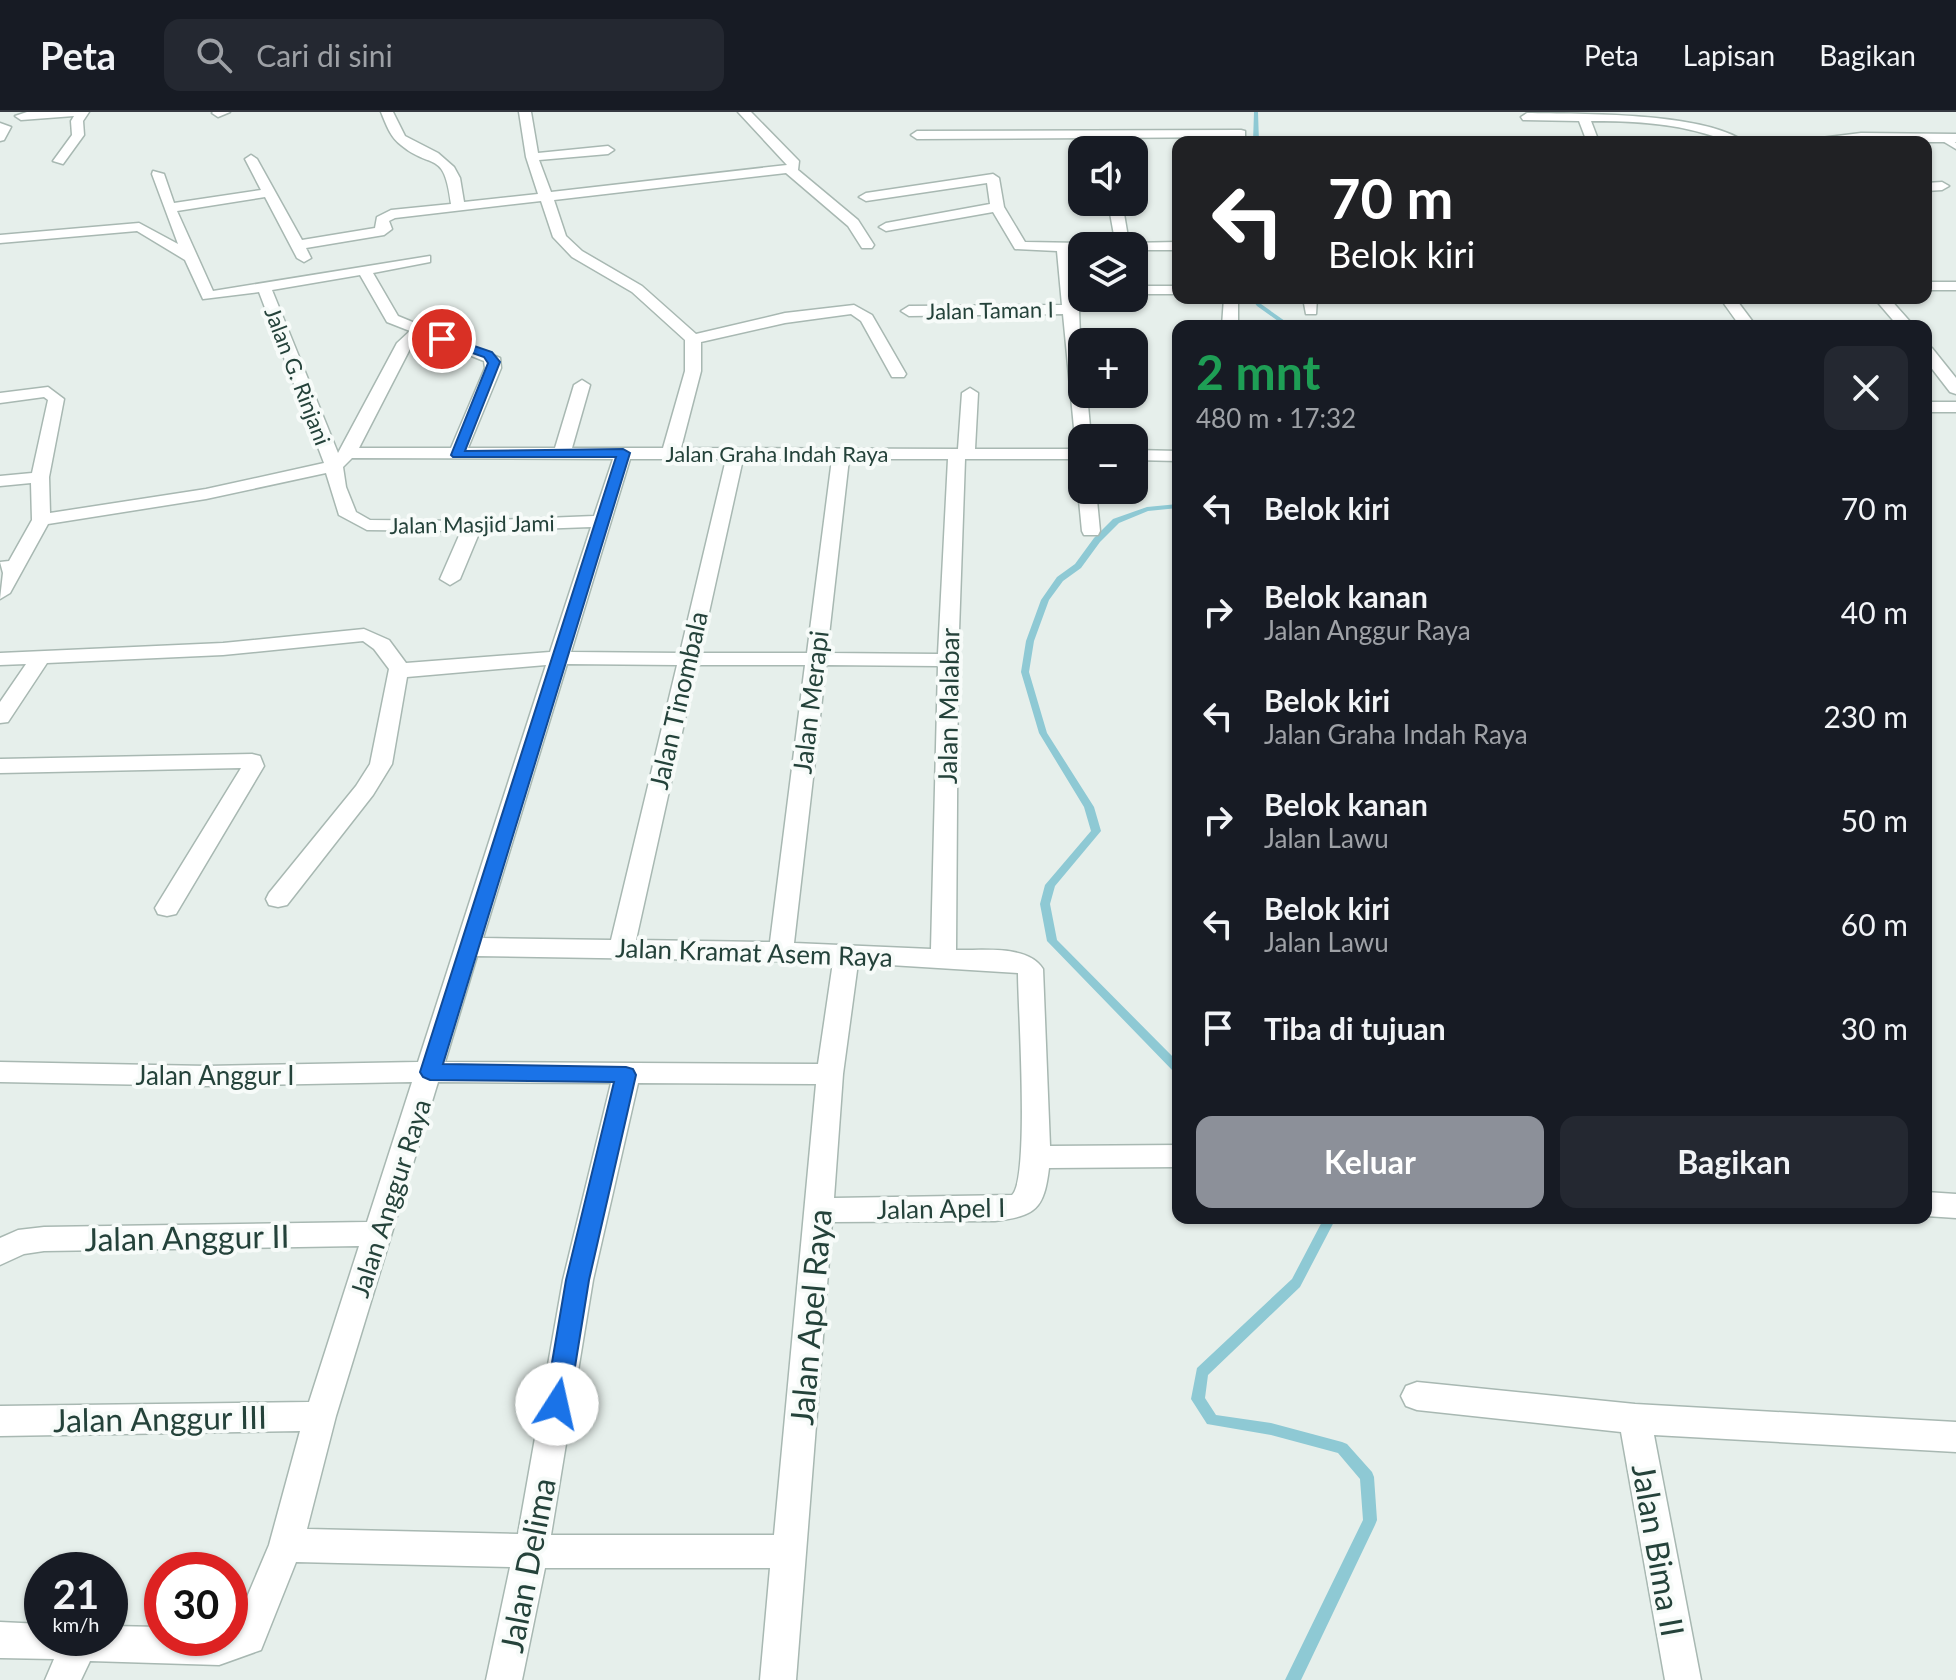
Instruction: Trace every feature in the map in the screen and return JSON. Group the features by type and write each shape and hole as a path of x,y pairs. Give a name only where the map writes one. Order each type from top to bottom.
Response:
{"street":[{"path":"2,130 22,114 80,112 78,135 59,161"},
{"path":"387,112 394,134 411,148 439,157 452,173 458,207"},
{"path":"525,112 532,157 560,237 577,254 637,289 693,339 693,371 671,452"},
{"path":"299,245 379,232 385,229 382,220 391,214 548,199 790,169 794,164 744,112"},
{"path":"1527,117 1655,115 1724,136"},
{"path":"1584,118 1591,136"},
{"path":"917,135 995,139 1052,129 1104,134 1141,128 1241,133"},
{"path":"532,157 608,150"},
{"path":"993,157 997,207 1020,246 1068,247"},
{"path":"251,159 267,193 299,245 313,278"},
{"path":"790,169 853,223 867,245"},
{"path":"158,174 169,208 208,296 425,259"},
{"path":"866,197 993,175"},
{"path":"1932,187 1942,186"},
{"path":"169,208 267,193"},
{"path":"886,227 997,207"},
{"path":"0,239 139,227 192,258"},
{"path":"1148,246 1172,246"},
{"path":"1064,247 1068,262"},
{"path":"364,270 392,319 488,354 494,362 457,455"},
{"path":"1932,286 1956,286"},
{"name":"Jalan G. Rinjani","path":"264,287 334,466"},
{"path":"1148,290 1172,290"},
{"path":"1886,304 1901,320"},
{"path":"693,339 785,318 854,309 867,318 898,374"},
{"name":"Jalan Taman I","path":"909,311 1068,309"},
{"path":"1072,312 1082,424"},
{"path":"41,520 206,494 334,466 348,453 405,343 419,331"},
{"path":"1932,359 1956,389"},
{"path":"562,454 582,385"},
{"path":"0,398 48,392 56,399 40,477 41,520 8,566 0,593"},
{"name":"Jalan Malabar","path":"943,958 948,660 961,454 970,393"},
{"path":"1932,407 1956,407"},
{"name":"Jalan Tinombala","path":"622,948 736,452"},
{"name":"Jalan Graha Indah Raya","path":"348,453 1068,454"},
{"name":"Jalan Anggur Raya","path":"128,1643 219,1647 248,1637 286,1545 320,1416 623,453"},
{"name":"Jalan Merapi","path":"781,951 841,454"},
{"path":"1148,455 1172,456"},
{"name":"Jalan Masjid Jami","path":"334,466 337,487 348,515 367,525 473,526 602,521"},
{"path":"0,481 40,477"},
{"path":"1088,504 1091,531"},
{"path":"450,579 473,526"},
{"path":"0,659 238,648 364,635 375,637 382,644 401,672"},
{"path":"0,717 40,658"},
{"path":"278,899 365,790 381,764 397,673 409,668 559,658 948,660"},
{"path":"0,766 252,761 253,766 167,908"},
{"name":"Jalan Kramat Asem Raya","path":"470,947 781,951 943,958 1018,962 1030,969 1032,975"},
{"name":"Jalan Apel Raya","path":"778,1680 830,1074 847,955"},
{"name":"Jalan Apel I","path":"819,1210 995,1209 1019,1206 1031,1195 1036,1157 1032,975"},
{"name":"Jalan Anggur I","path":"0,1072 207,1076 430,1072 830,1074"},
{"name":"Jalan Delima","path":"504,1680 531,1551 578,1280 626,1075"},
{"path":"1036,1157 1172,1156"},
{"path":"1932,1204 1956,1206"},
{"name":"Jalan Anggur II","path":"0,1253 18,1242 44,1239 378,1234"},
{"path":"1417,1396 1635,1419 1956,1437"},
{"name":"Jalan Anggur III","path":"0,1421 320,1416"},
{"name":"Jalan Bima II","path":"1635,1419 1683,1680"},
{"path":"286,1545 531,1551 791,1551"},
{"path":"0,1640 24,1640"},
{"path":"63,1680 73,1656"}],"lane":[{"path":"1950,138 1956,147"}],"waterway":[{"path":"1256,112 1256,136"},
{"path":"1258,304 1280,320"},
{"path":"1172,507 1147,509 1116,521 1078,566 1060,579 1045,600 1030,641 1025,672 1043,733 1089,807 1096,831 1050,885 1045,904 1052,941 1172,1063"},
{"path":"1293,1680 1370,1520 1367,1477 1342,1448 1271,1429 1212,1420 1198,1399 1202,1372 1296,1283 1327,1224"}],"route":[{"path":"442,339 488,354 494,362 457,455 623,453 430,1072 626,1075 578,1280 557,1404"}]}
